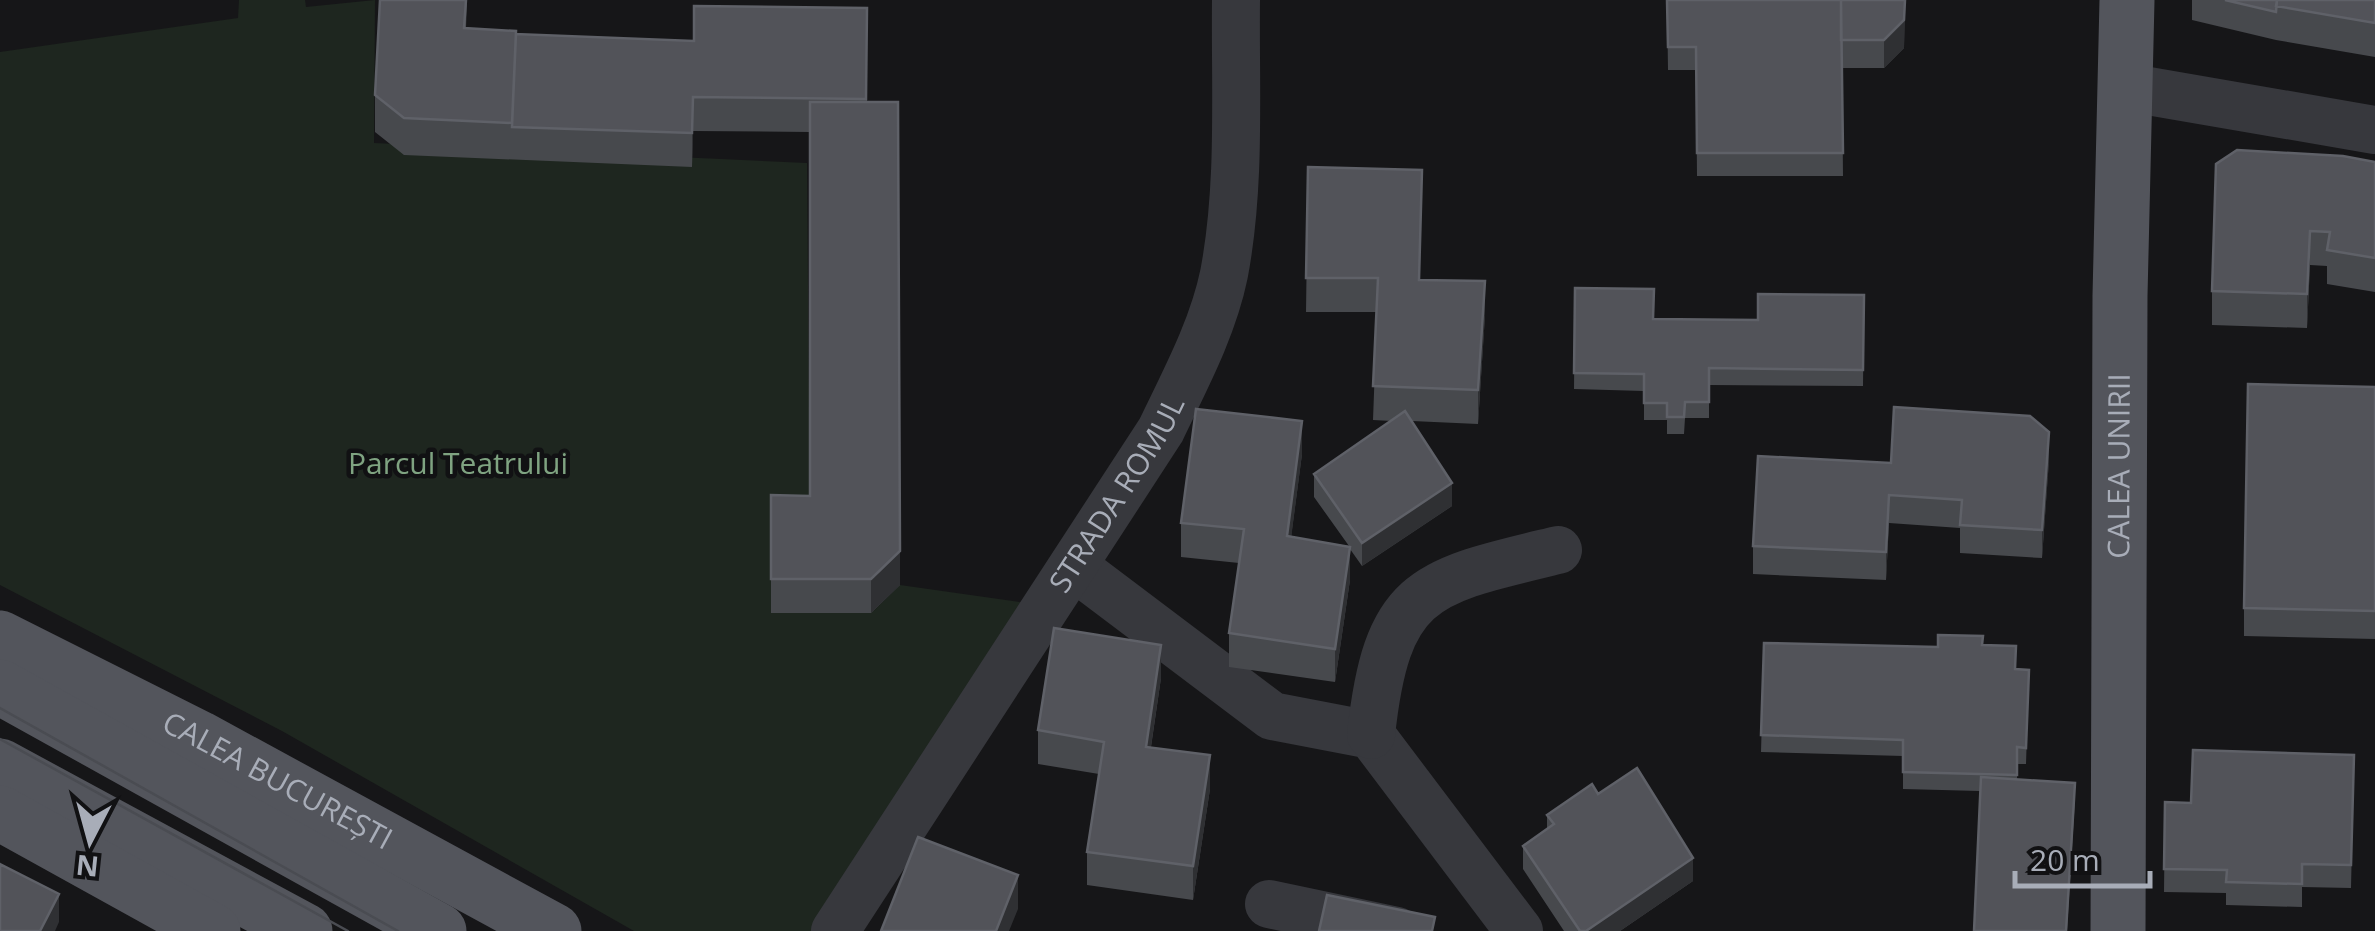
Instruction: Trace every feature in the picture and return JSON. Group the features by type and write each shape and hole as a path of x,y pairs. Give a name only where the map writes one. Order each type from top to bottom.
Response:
{"main road":[{"name":"CALEA UNIRII","path":"2118,931 2127,0"},
{"name":"CALEA BUCUREȘTI","path":"0,638 200,738 554,931"},
{"path":"0,687 438,931"},
{"path":"0,766 304,931"},
{"path":"0,813 213,931"}],"street":[{"name":"STRADA ROMUL","path":"835,931 1161,430 1197,353 1223,276 1234,199 1236,0"},
{"path":"2124,87 2375,130"},
{"path":"1371,735 1377,682 1394,632 1410,606 1458,574 1558,550"},
{"path":"1072,566 1272,716 1371,735 1519,931"},
{"path":"1269,904 1397,931"}],"green space":[{"name":"Parcul Teatrului","path":"239,0 305,0 306,7 375,0 374,143 807,163 810,530 871,613 900,585 1048,606 834,931 634,931 282,731 0,585 0,52 238,18"}],"building":[{"path":"380,0 466,0 464,28 516,31 512,123 404,118 375,95"},
{"path":"1667,0 1841,0 1843,153 1697,153 1696,47 1668,47"},
{"path":"1841,0 1905,0 1904,20 1884,40 1841,40"},
{"path":"2225,0 2277,0 2276,12"},
{"path":"2277,0 2375,0 2375,23 2276,6"},
{"path":"694,6 867,8 866,99 693,97 692,133 512,127 516,34 694,41"},
{"path":"810,102 898,102 900,551 871,579 771,579 771,495 810,496"},
{"path":"2237,150 2343,156 2375,162 2375,258 2327,250 2330,232 2310,231 2307,294 2212,291 2216,164"},
{"path":"1308,167 1422,170 1419,280 1485,281 1478,390 1373,386 1378,278 1306,278"},
{"path":"1575,288 1654,289 1653,319 1758,320 1758,294 1864,295 1863,370 1709,368 1709,402 1685,402 1684,417 1667,417 1667,403 1644,403 1644,374 1574,373"},
{"path":"2248,384 2375,387 2375,611 2244,608"},
{"path":"1894,407 2030,416 2049,432 2042,530 1960,525 1962,500 1889,495 1886,552 1753,546 1758,456 1891,463"},
{"path":"1196,409 1302,421 1287,536 1350,547 1335,649 1229,633 1244,529 1181,523"},
{"path":"1405,411 1452,483 1362,543 1314,474"},
{"path":"1054,628 1161,645 1146,747 1210,755 1193,866 1087,852 1104,742 1038,730"},
{"path":"1938,635 1983,636 1982,645 2016,646 2015,669 2029,670 2026,748 2017,747 2017,775 1903,772 1903,740 1761,735 1764,643 1938,647"},
{"path":"2193,750 2354,755 2351,865 2302,864 2302,884 2226,882 2227,870 2164,869 2165,802 2191,803"},
{"path":"1637,768 1693,858 1586,931 1580,931 1523,846 1554,824 1547,815 1592,784 1598,794"},
{"path":"1981,777 2075,783 2066,931 1974,931"},
{"path":"918,837 1018,875 996,931 881,931"},
{"path":"0,864 59,894 40,931 0,931"},
{"path":"1327,895 1435,917 1432,931 1319,931"}],"tram line":[{"path":"0,708 398,931"},
{"path":"0,739 348,931"}]}
